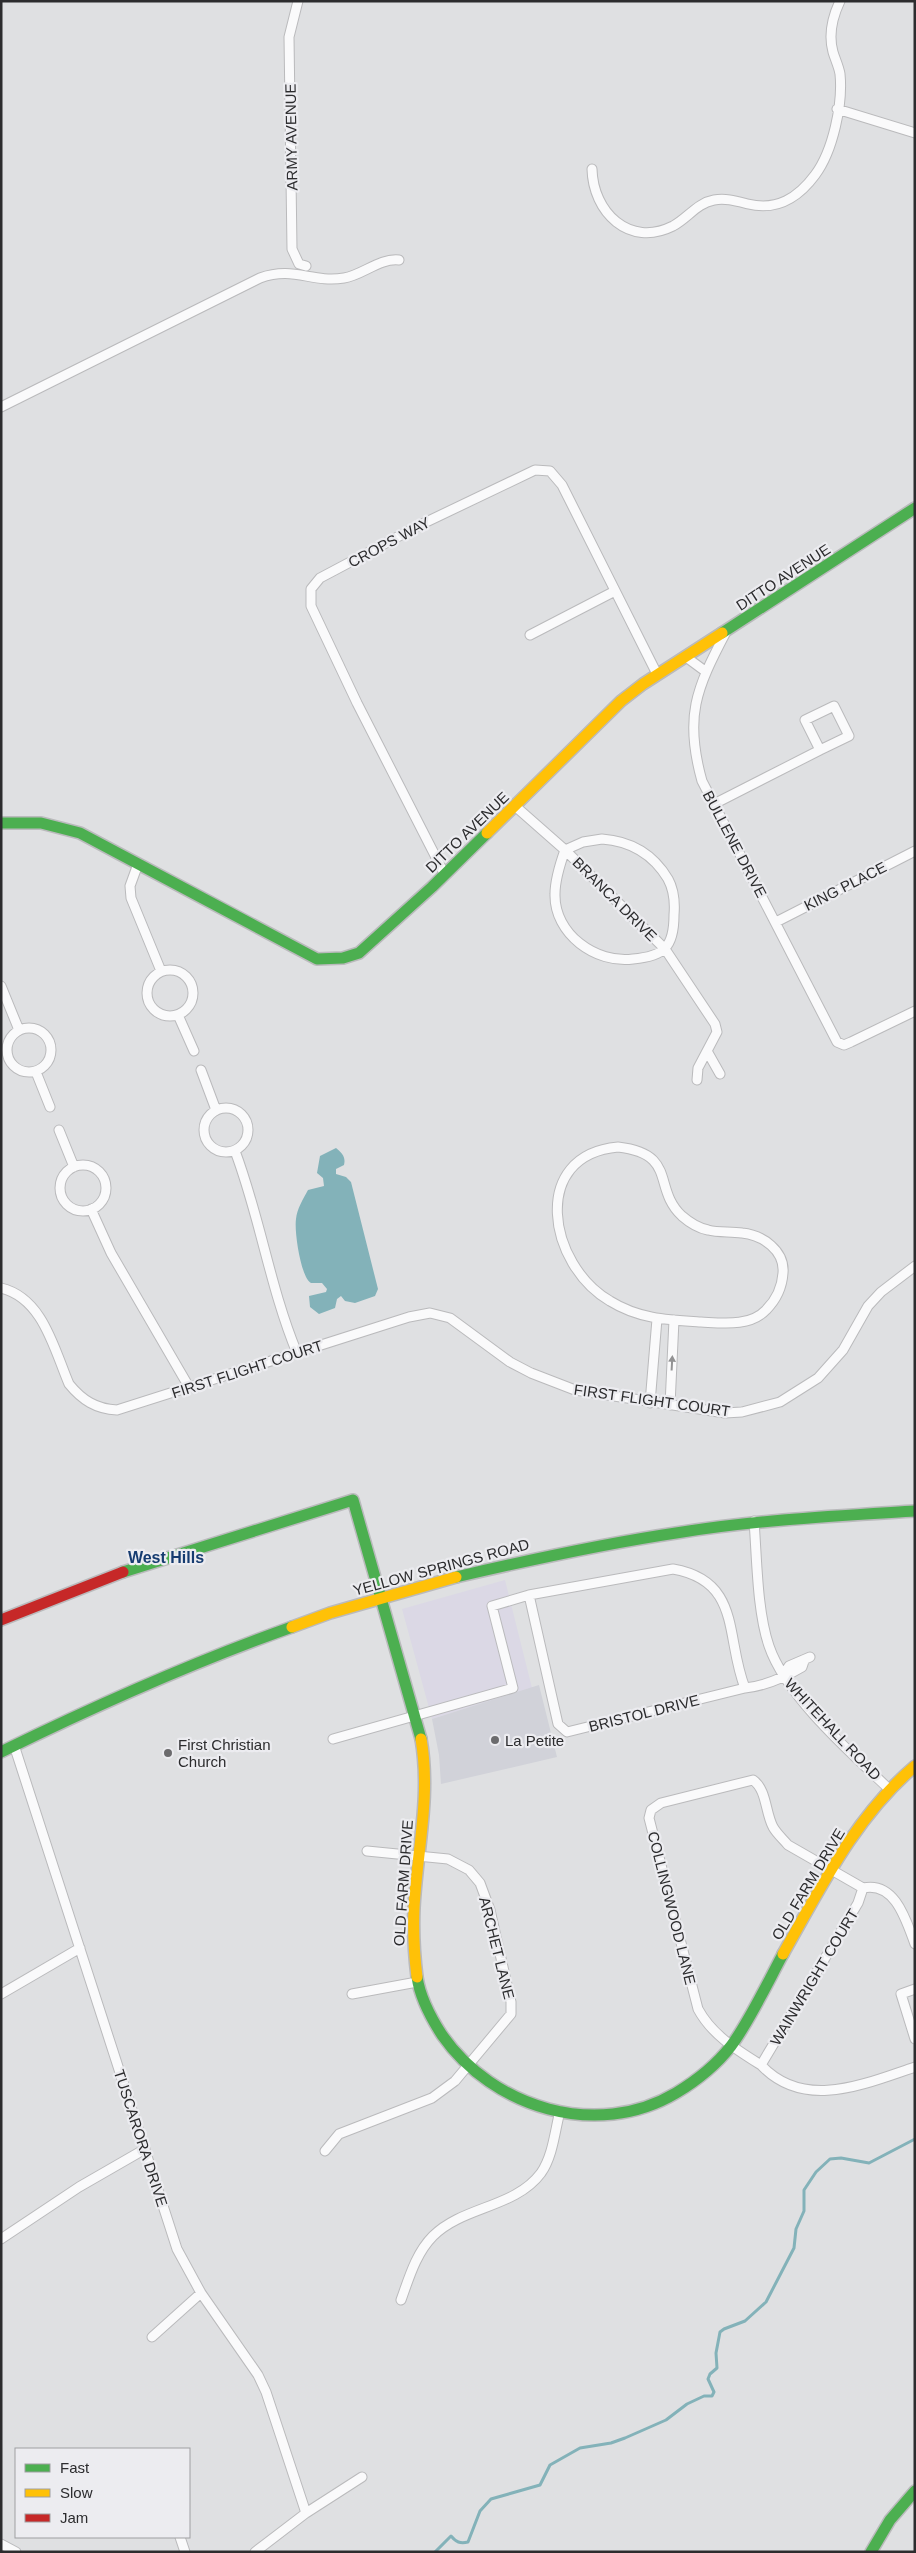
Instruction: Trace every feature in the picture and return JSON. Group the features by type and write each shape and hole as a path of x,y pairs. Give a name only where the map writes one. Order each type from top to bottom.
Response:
{"street":[{"name":"ARMY AVENUE","path":"298,1 289,37 292,249 299,264 306,266"},
{"path":"592,169 592,181 599,202 615,221 636,231 656,232 666,229 712,200 725,198 758,207 784,204 802,190 816,174 832,140 840,73 830,42 830,30 840,1"},
{"path":"837,109 915,133"},
{"path":"1,406 260,278 277,272 303,274 318,279 334,279 362,272 390,259 398,260"},
{"name":"CROPS WAY","path":"445,875 315,615 310,598 314,584 320,578 420,525 535,470 550,471 562,485 657,674"},
{"name":"DITTO AVENUE","path":"1,823 41,823 65,828 138,864 305,954 316,958 331,960 360,953 445,875 621,701 657,674 726,632 915,508"},
{"path":"530,635 615,590"},
{"name":"BULLENE DRIVE","path":"726,632 705,671 695,702 692,730 694,748 702,781 840,1045 852,1042 915,1011"},
{"path":"686,656 705,671"},
{"path":"714,804 849,736 834,706 805,720 820,750"},
{"name":"BRANCA DRIVE","path":"515,806 565,850 665,949 715,1024 717,1032 698,1068 697,1080"},
{"name":"BRANCA DRIVE","path":"615,840 629,844 647,854 661,867 669,882 675,901 671,938 665,949 643,958 624,961 605,958 588,950 572,937 562,922 555,895 558,869 565,850 583,842 615,840"},
{"name":"KING PLACE","path":"776,922 915,851"},
{"path":"138,864 130,886 131,898 161,971"},
{"path":"173,969 184,974 192,984 193,996 188,1008 178,1014 166,1015 156,1011 149,1001 147,990 152,978 161,971 173,969"},
{"path":"1,986 19,1030"},
{"path":"178,1014 194,1051"},
{"path":"35,1028 48,1038 51,1046 48,1062 36,1072 19,1071 8,1058 8,1042 19,1030 35,1028"},
{"path":"707,1051 720,1074"},
{"path":"201,1070 216,1110"},
{"path":"36,1072 50,1107"},
{"path":"234,1109 247,1121 247,1139 242,1146 234,1151 223,1153 213,1148 206,1140 204,1128 207,1118 216,1110 234,1109"},
{"path":"59,1130 74,1167"},
{"path":"618,1146 636,1149 649,1156 658,1165 670,1197 680,1214 695,1226 709,1231 753,1235 775,1249 784,1265 778,1293 762,1314 747,1321 727,1323 657,1319 624,1309 608,1301 585,1282 569,1261 561,1240 556,1212 560,1188 573,1168 585,1157 601,1148 618,1146"},
{"path":"234,1151 249,1190 284,1319 298,1353"},
{"path":"92,1166 99,1171 104,1179 106,1188 104,1197 99,1204 91,1209 80,1210 69,1206 62,1196 60,1185 65,1174 74,1167 92,1166"},
{"path":"91,1209 111,1253 189,1387"},
{"name":"FIRST FLIGHT COURT","path":"1,1288 22,1297 38,1314 69,1384 94,1406 117,1410 409,1317 440,1314 450,1318 492,1350 531,1373 575,1390 724,1413 764,1408 796,1394 818,1378 838,1356 868,1306 881,1292 915,1266"},
{"path":"650,1402 657,1319"},
{"path":"670,1405 674,1320"},
{"name":"OLD FARM DRIVE","path":"1,1620 126,1571 352,1500 415,1715 424,1770 412,1932 420,1994 437,2029 466,2067 514,2097 560,2111 592,2116 629,2112 671,2096 708,2071 731,2046 831,1870 888,1788 915,1766"},
{"name":"YELLOW SPRINGS ROAD","path":"1,1752 114,1697 194,1663 295,1624 379,1597 496,1566 648,1536 754,1521 915,1511"},
{"name":"WHITEHALL ROAD","path":"754,1521 764,1624 769,1645 783,1675 817,1716 888,1788"},
{"path":"333,1739 513,1688 492,1606 529,1595 673,1569 687,1572 707,1582 723,1601 729,1618 736,1659 745,1688"},
{"name":"BRISTOL DRIVE","path":"529,1595 558,1724 566,1732 745,1688 762,1686 802,1667 807,1659"},
{"name":"TUSCARORA DRIVE","path":"14,1745 177,2249 201,2293 258,2375 266,2392 306,2513"},
{"name":"COLLINGWOOD LANE","path":"731,2046 708,2026 698,2009 650,1818 650,1810 661,1802 753,1780 760,1785 772,1826 779,1836 788,1845 831,1870"},
{"name":"ARCHET LANE","path":"325,2151 339,2134 432,2098 455,2081 503,2026 511,2014 511,2002 490,1910 480,1883 469,1870 448,1859 367,1851"},
{"path":"831,1870 863,1888 876,1886 884,1888 892,1896 908,1925 915,1944"},
{"name":"WAINWRIGHT COURT","path":"760,2065 858,1903 863,1888"},
{"path":"1,1994 80,1948"},
{"path":"352,1994 417,1982"},
{"path":"915,1989 901,1994 915,2039"},
{"path":"731,2046 760,2065 768,2074 790,2086 825,2092 849,2089 915,2067"},
{"path":"401,2300 412,2269 425,2245 434,2235 457,2220 518,2193 541,2172 548,2158 560,2111"},
{"path":"1,2239 79,2187 145,2149"},
{"path":"152,2338 201,2293"},
{"path":"255,2552 306,2513 362,2477"},
{"path":"871,2552 890,2520 915,2491"},
{"path":"180,2538 185,2552"},
{"path":"1,2544 16,2552"}],"shaded area":[{"path":"505,1580 532,1688 432,1719 402,1609"},
{"name":"La Petite","path":"539,1685 557,1757 441,1784 439,1755 432,1719"}],"water":[{"path":"336,1148 343,1155 344,1165 336,1169 336,1174 346,1177 351,1182 378,1289 375,1296 355,1303 345,1301 341,1296 337,1299 335,1308 319,1314 310,1307 309,1296 326,1292 327,1289 322,1283 311,1283 304,1273 297,1243 296,1219 308,1190 324,1186 323,1178 317,1173 320,1156"}],"waterway":[{"path":"435,2552 451,2536 458,2542 468,2542 480,2511 491,2499 540,2485 550,2465 580,2448 611,2443 625,2438 666,2420 687,2404 704,2396 712,2396 714,2392 708,2379 710,2374 717,2368 716,2353 720,2332 745,2321 766,2302 794,2248 796,2229 804,2211 804,2190 816,2172 830,2159 841,2158 869,2163 915,2139"}],"traffic: fast":[{"path":"722,633 915,508"},
{"path":"1,823 41,823 80,833 317,959 343,958 359,953 432,887 487,833"},
{"path":"123,1572 353,1500 421,1739"},
{"path":"456,1577 648,1537 795,1519 915,1511"},
{"path":"1,1752 145,1685 292,1627"},
{"path":"417,1977 426,2007 442,2035 463,2060 489,2081 518,2098 548,2109 581,2115 613,2114 645,2107 676,2093 713,2066 731,2046 745,2025 783,1954"},
{"path":"871,2552 890,2520 915,2491"}],"traffic: slow":[{"path":"487,833 621,701 643,684 722,633"},
{"path":"292,1627 330,1613 456,1577"},
{"path":"417,1977 414,1917 425,1781 421,1739"},
{"path":"783,1954 826,1879 857,1830 874,1807 915,1766"}],"traffic: jam":[{"path":"1,1620 123,1572"}],"place":[{"name":"La Petite","path":"495,1740"},
{"name":"First Christian Church","path":"168,1753"}],"district":[{"name":"West Hills","path":"166,1557"}]}
